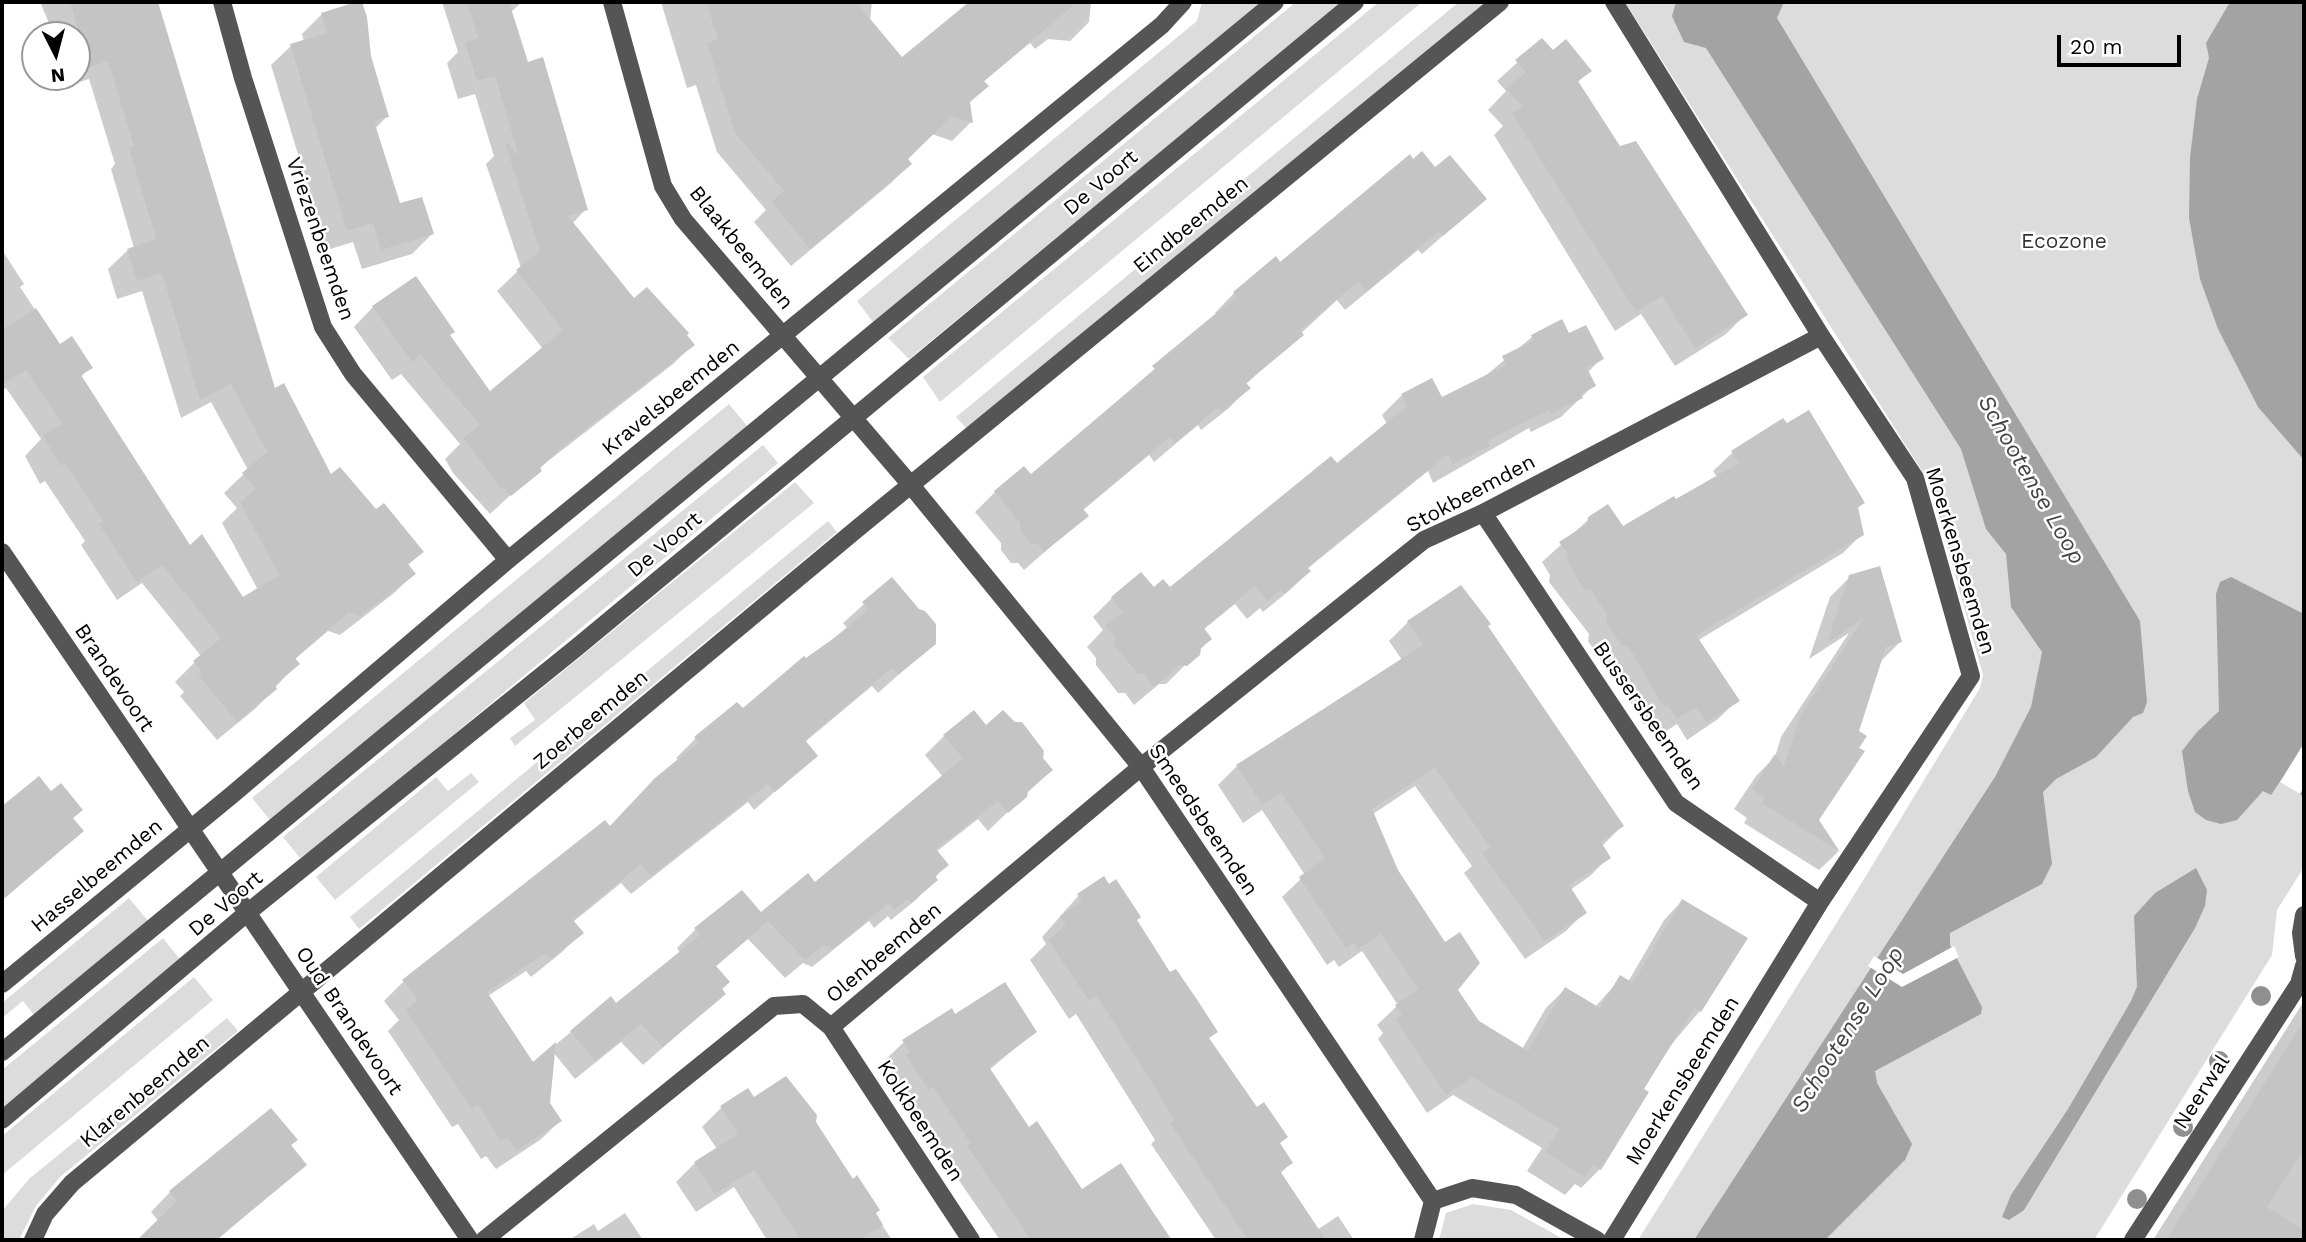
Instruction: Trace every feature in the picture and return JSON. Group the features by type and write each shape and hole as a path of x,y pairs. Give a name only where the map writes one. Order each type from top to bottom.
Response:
{"street":[{"name":"Vriezenbeemden","path":"222,2 243,78 323,327 353,374 508,559"},
{"name":"Blaakbeemden","path":"612,2 663,186 683,219 910,484"},
{"name":"Kravelsbeemden","path":"189,830 508,559 1162,25 1183,2"},
{"name":"De Voort","path":"2,1052 1275,2"},
{"name":"De Voort","path":"2,1120 247,914 576,648 1355,2"},
{"name":"Eindbeemden","path":"910,484 1500,2"},
{"name":"Moerkensbeemden","path":"1612,1240 1820,902 1971,676 1915,478 1821,335 1614,2"},
{"name":"Stokbeemden","path":"1141,767 1424,540 1483,513 1821,335"},
{"name":"Smeedsbeemden","path":"910,484 1141,767 1433,1201"},
{"name":"Zoerbeemden","path":"301,991 910,484"},
{"name":"Bussersbeemden","path":"1483,513 1676,803 1820,902"},
{"name":"Brandevoort","path":"2,552 189,830"},
{"name":"Olenbeemden","path":"484,1240 774,1006 803,1004 831,1027 1141,767"},
{"name":"Oud Brandevoort","path":"189,830 470,1240"},
{"name":"Hasselbeemden","path":"2,984 189,830"},
{"path":"2304,915 2301,933 2304,956"},
{"name":"Neerwal","path":"2133,1240 2299,984 2304,966"},
{"name":"Klarenbeemden","path":"33,1240 45,1214 72,1183 301,991"},
{"name":"Kolkbeemden","path":"831,1027 971,1240"},
{"path":"1423,1240 1433,1201 1472,1188 1516,1195 1597,1240"}],"green space":[{"path":"1202,2 1264,2 873,322 857,301 1197,21"},
{"path":"1296,2 1343,2 909,359 888,338"},
{"path":"1379,2 1422,2 940,402 923,377"},
{"path":"1459,2 1486,2 966,428 956,417"},
{"name":"Ecozone","path":"1625,2 2304,2 2304,867 2277,910 2272,955 2094,1240 1638,1240 1864,879 1980,688 1983,675 1929,482"},
{"path":"729,404 748,427 270,820 252,798"},
{"path":"763,445 778,463 336,833 300,858 283,837"},
{"path":"795,482 814,503 515,746 510,738 535,720 524,703"},
{"path":"828,521 837,532 359,929 350,917"},
{"path":"471,773 479,782 335,900 316,877 436,777 448,791"},
{"path":"129,898 149,922 34,1015 23,1001 2,1018 2,1003"},
{"path":"163,938 181,961 2,1108 2,1070"},
{"path":"194,977 213,1000 2,1175 2,1136"},
{"path":"227,1018 238,1031 60,1177 36,1206 19,1240 2,1240 2,1211 30,1178"},
{"path":"1473,1204 1511,1210 1565,1240 1439,1240 1446,1213"}],"water":[{"name":"Schootense Loop","path":"1676,2 1784,2 1777,18 2140,621 2147,702 2143,713 2133,717 2096,757 2056,779 2043,792 2052,864 2042,884 1950,933 1950,945 1982,1007 1981,1014 1875,1071 1877,1083 1912,1144 1905,1160 1825,1240 1694,1240 1995,777 2031,707 2042,652 2011,607 2006,554 1986,529 1961,449 1706,48 1684,42 1672,16"},
{"path":"2230,2 2304,2 2304,460 2258,407 2218,329 2200,279 2189,218 2190,158 2197,99 2209,58 2206,43"},
{"path":"2231,577 2304,614 2304,743 2300,749 2304,752 2304,797 2281,780 2271,795 2263,791 2237,820 2221,824 2206,820 2195,812 2188,791 2182,751 2219,711 2216,594 2220,582"},
{"path":"2196,868 2207,890 2205,906 2195,928 2024,1210 2009,1220 2002,1217 2011,1195 2068,1109 2131,1001 2137,987 2134,916 2155,893"}],"pier":[{"path":"2301,748 2304,750 2304,787 2300,794 2280,782"},
{"path":"1954,946 1959,957 1902,987 1868,966 1874,956 1903,974"}],"building":[{"path":"70,2 158,2 275,388 284,383 331,474 340,467 376,509 384,503 424,552 408,564 416,574 360,616 349,612 295,658 300,664 275,685 277,689 237,722 198,675 202,672 193,661 221,638 162,565 137,582 99,524 103,521 65,463 60,466 43,435 62,423 26,370 2,385 2,330 36,308 60,344 72,336 93,368 81,375 190,545 202,534 243,597 279,575 240,502 256,489 242,473 267,452 231,384 200,400 162,273 137,281 127,249 156,239 129,148 134,146 108,61 91,66 91,21 76,21"},
{"path":"362,2 367,17 371,56 389,117 374,121 400,203 422,197 434,234 381,250 373,223 347,231 290,44 327,33 321,13"},
{"path":"467,2 509,2 528,62 543,57 588,210 568,216 634,298 647,287 689,333 687,335 695,345 565,445 540,468 542,471 511,496 501,488 463,438 480,425 421,355 412,362 372,306 416,276 455,332 450,335 490,391 563,330 516,270 540,251 505,143 519,156 495,76 477,81 465,42 478,38"},
{"path":"706,2 856,2 902,57 969,2 1077,2 984,81 989,86 970,102 973,123 952,116 908,159 912,164 810,249 772,202 784,191 735,133 707,43 718,39"},
{"path":"1542,38 1553,50 1566,39 1592,71 1578,81 1620,146 1636,141 1748,315 1695,348 1662,296 1636,312 1512,114 1523,107 1506,89 1526,72 1515,60"},
{"path":"1422,151 1435,167 1450,155 1487,199 1443,236 1439,231 1366,292 1358,282 1300,330 1304,335 1246,383 1251,388 1222,412 1218,407 1175,443 1170,437 1083,509 1089,516 1044,552 1038,544 1031,544 1020,530 1020,523 994,491 1024,466 1031,474 1155,369 1152,366 1237,296 1233,292 1276,256 1280,262 1410,154 1413,159"},
{"path":"1562,319 1569,333 1586,325 1604,359 1587,368 1596,386 1581,394 1583,398 1551,414 1549,410 1487,441 1490,446 1453,464 1448,454 1321,556 1308,568 1311,571 1284,594 1281,590 1267,601 1255,586 1204,628 1212,639 1201,648 1200,655 1187,666 1180,665 1154,687 1144,674 1138,674 1114,645 1115,638 1105,626 1123,612 1111,597 1141,572 1154,587 1163,579 1170,587 1331,456 1337,463 1407,406 1401,394 1432,378 1442,397 1506,365 1502,356 1533,341 1531,335"},
{"path":"1809,410 1865,503 1858,507 1864,535 1696,635 1740,701 1707,722 1696,707 1677,719 1668,706 1662,705 1629,647 1622,646 1606,622 1607,615 1591,590 1584,589 1567,562 1568,555 1559,542 1587,524 1588,517 1608,504 1623,526 1674,496 1676,499 1739,463 1731,451 1783,418 1787,423"},
{"path":"1880,566 1902,642 1886,647 1859,731 1867,736 1859,748 1865,751 1819,820 1840,852 1762,803 1765,798 1752,789 1775,754 1784,767 1800,716 1863,619 1827,643 1849,575"},
{"path":"892,577 919,609 925,611 936,624 936,644 898,675 892,668 805,740 818,756 775,792 768,784 651,876 641,864 573,920 584,933 551,959 546,953 487,992 533,1062 556,1042 550,1103 562,1121 516,1151 507,1137 501,1141 478,1105 472,1109 406,1010 418,1000 402,980 605,820 610,826 655,778 699,742 694,737 737,702 743,708 804,656 806,658 834,638 868,610 862,602"},
{"path":"1461,585 1491,624 1488,626 1624,826 1601,842 1611,858 1569,885 1587,913 1545,941 1482,853 1490,847 1435,768 1372,809 1398,870 1445,942 1460,932 1480,963 1458,990 1479,1021 1528,1051 1565,987 1600,1008 1620,975 1633,983 1682,899 1748,938 1701,1012 1695,1008 1665,1055 1644,1089 1649,1092 1601,1170 1593,1165 1585,1177 1545,1152 1559,1129 1472,1077 1446,1095 1395,1019 1402,1015 1395,1005 1418,989 1381,934 1358,949 1354,943 1346,948 1299,877 1325,858 1281,793 1262,805 1236,765 1423,645 1407,621"},
{"path":"974,710 986,725 1003,710 1015,722 1022,722 1044,751 1043,758 1053,770 1008,813 998,801 936,849 949,865 935,876 938,880 911,903 908,899 894,910 889,903 833,949 824,945 805,960 768,921 716,966 730,982 722,989 726,994 663,1047 641,1024 595,1061 570,1031 611,996 616,1003 700,935 694,928 742,890 761,912 808,873 815,882 963,758 943,735"},
{"path":"39,776 51,791 61,783 83,810 73,818 84,831 2,900 2,806"},
{"path":"1104,876 1109,884 1116,879 1141,917 1137,920 1170,972 1176,969 1218,1032 1209,1038 1257,1107 1264,1102 1288,1137 1280,1143 1293,1163 1280,1171 1326,1240 1248,1240 1170,1123 1174,1120 1097,996 1089,1001 1048,940 1066,925 1060,916 1082,901 1077,894"},
{"path":"1005,982 1037,1032 989,1067 1029,1127 1037,1121 1082,1189 1121,1163 1171,1240 1031,1240 967,1146 971,1144 933,1087 928,1089 906,1055 910,1052 902,1040 952,1008 955,1014"},
{"path":"2304,1020 2304,1149 2267,1207 2304,1230 2304,1240 2166,1240"},
{"path":"786,1076 817,1115 816,1122 853,1179 857,1175 880,1210 876,1213 883,1225 859,1240 801,1240 754,1170 715,1194 694,1162 738,1134 720,1106 748,1088 754,1097"},
{"path":"271,1108 298,1140 291,1145 307,1165 216,1240 137,1240 177,1201 169,1191"}]}
